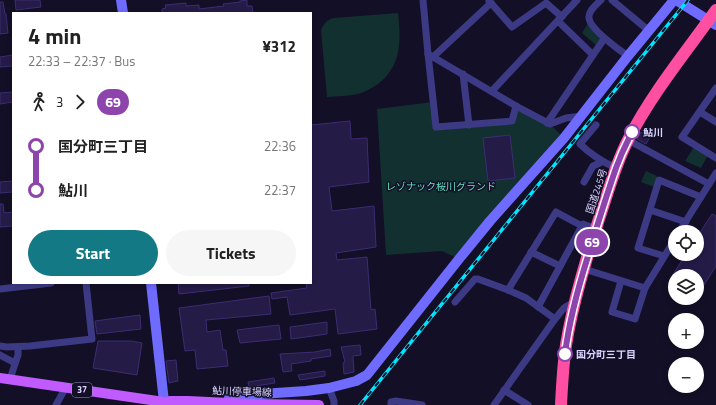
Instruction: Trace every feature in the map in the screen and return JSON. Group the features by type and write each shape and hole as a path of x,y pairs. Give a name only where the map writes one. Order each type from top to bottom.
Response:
{"highway":[{"name":"国道245号","path":"561,405 566,345 574,304 616,168 628,140 658,90 712,23 716,10"}],"main road":[{"name":"鮎川停車場線","path":"3,379 66,387 178,405"},
{"name":"鮎川停車場線","path":"163,403 188,401 319,405"}],"street":[{"path":"121,0 123,12"},
{"path":"423,0 431,55 436,127 512,121 516,106"},
{"path":"492,92 577,0"},
{"path":"601,0 590,13 590,22 604,39 628,56"},
{"path":"612,0 648,30"},
{"path":"228,403 229,398 239,394 261,394 329,388 356,381 367,375 459,258 564,138 648,30 675,0 712,23"},
{"path":"431,55 490,2 512,27 546,3 593,55"},
{"path":"547,123 604,39"},
{"path":"431,55 547,123 550,124 566,118 582,116"},
{"path":"463,74 469,125"},
{"path":"716,88 682,137 716,158"},
{"path":"700,112 716,122"},
{"path":"596,125 580,144 602,162 616,168"},
{"path":"628,140 710,184"},
{"path":"584,182 593,166 602,162"},
{"path":"684,225 716,173"},
{"path":"664,256 638,248 659,180 701,197"},
{"path":"650,210 686,222"},
{"path":"508,290 556,212 582,226 583,224 596,229"},
{"path":"538,307 582,226"},
{"path":"621,280 612,312 635,319 645,288 668,250"},
{"path":"531,252 560,266"},
{"path":"584,269 645,288"},
{"path":"455,302 475,279 478,279 526,298 555,319"},
{"path":"0,289 42,284"},
{"path":"0,346 18,347 92,339 86,284"},
{"path":"151,284 163,403"},
{"path":"494,405 555,319 566,306 569,304 574,304"},
{"path":"3,379 15,363 18,355 18,347"},
{"path":"0,355 15,363"},
{"path":"56,405 66,387"},
{"path":"329,388 334,405"},
{"path":"504,390 528,405"},
{"path":"390,405 391,402 396,401 422,405"}],"green space":[{"path":"398,13 400,33 398,52 396,61 386,77 378,84 361,93 327,97 321,30 326,22 329,19 334,18"},
{"path":"588,23 601,40 597,46 582,33"},
{"name":"レゾナック桜川グランド","path":"433,102 436,127 512,121 516,106 550,124 564,138 459,259 442,251 386,255 377,109"},
{"path":"694,147 708,155 701,168 685,161"},
{"path":"646,171 657,176 654,187 641,182"}],"building":[{"path":"15,0 40,0 41,7 16,10"},
{"path":"247,0 247,6 252,6 253,12 162,12 162,9 166,8 165,5 186,3 186,6 199,5 199,9 224,6 223,4"},
{"path":"0,2 3,2 8,33 0,34"},
{"path":"12,55 12,66 0,67 0,57"},
{"path":"12,92 12,102 0,104 0,93"},
{"path":"350,121 351,139 367,138 369,182 329,187 332,211 374,206 376,247 336,253 337,260 367,257 371,310 375,309 377,329 338,334 335,309 290,315 287,297 272,299 271,293 307,288 306,284 312,284 312,125"},
{"path":"641,132 650,137 646,144 637,139"},
{"path":"510,135 515,178 488,181 483,138"},
{"path":"12,181 12,192 0,193 0,182"},
{"path":"0,204 3,204 4,213 12,212 12,226 0,227"},
{"path":"712,214 716,216 716,266 704,285 704,269 676,269 682,261 704,261 704,226"},
{"path":"178,284 249,284 249,286 179,294"},
{"path":"269,296 271,314 206,320 207,332 220,330 223,350 226,350 228,366 197,369 195,350 185,351 179,308"},
{"path":"140,315 141,329 97,334 95,321"},
{"path":"327,322 327,334 291,339 290,327"},
{"path":"279,325 281,339 240,343 237,330"},
{"path":"98,341 131,341 142,343 137,375 93,368"},
{"path":"360,345 361,355 353,356 354,372 344,374 343,363 345,362 341,347"},
{"path":"330,349 331,356 291,364 292,371 283,372 280,354 315,352"},
{"path":"176,360 178,381 169,383 166,361"},
{"path":"325,371 325,376 300,380 298,375"},
{"path":"274,378 275,383 249,387 248,382"}],"railway":[{"path":"360,405 688,0"}],"bus line":[{"name":"69","path":"565,354 570,325 584,269 616,168 632,132"}],"place":[{"name":"鮎川","path":"632,132"},
{"name":"国分町三丁目","path":"565,354"}]}
